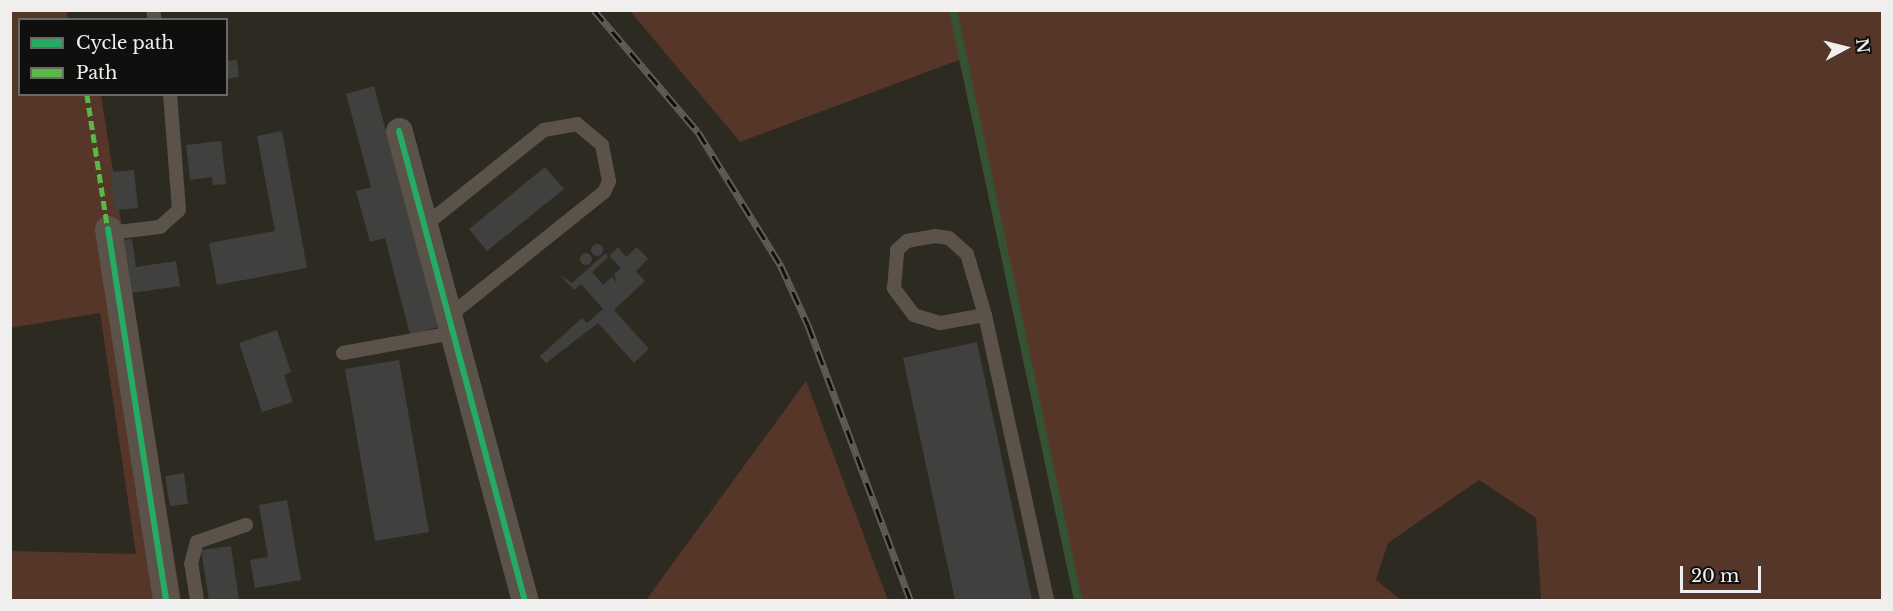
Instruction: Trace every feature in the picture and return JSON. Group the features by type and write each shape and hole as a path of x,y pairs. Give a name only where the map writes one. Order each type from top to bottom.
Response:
{"street":[{"path":"399,131 525,600"},
{"path":"108,231 166,600"}],"lane":[{"path":"108,231 160,227 179,210 170,96"},
{"path":"343,353 451,325 604,192 609,181 602,145 577,124 544,130 424,226"},
{"path":"985,315 940,322 914,315 894,288 897,250 921,237 949,238 960,244 985,315 1047,600"},
{"path":"197,600 191,564 197,542 246,525"}],"shaded area":[{"path":"11,11 67,11 68,18 18,18 18,96 101,96 181,600 11,600 11,551 136,554 100,313 11,328"},
{"path":"67,11 630,11 740,142 959,60 1081,600 888,600 806,382 646,600 539,600 413,126 388,132 511,600 181,600 101,96 228,96 228,18 68,18"},
{"path":"630,11 1882,11 1882,600 1541,600 1536,518 1479,480 1388,543 1376,580 1401,600 1081,600 959,60 740,142"},
{"path":"100,313 137,555 11,551 11,328"},
{"path":"806,381 888,600 646,600"},
{"path":"1479,480 1536,518 1541,600 1401,600 1376,580 1388,543"}],"building":[{"path":"237,60 239,77 228,79 228,61"},
{"path":"374,86 438,327 410,335 385,238 370,242 356,191 371,187 346,94"},
{"path":"282,131 307,268 217,285 209,243 275,231 257,136"},
{"path":"221,141 226,184 213,185 212,177 190,180 186,145"},
{"path":"545,167 564,189 487,251 469,229"},
{"path":"134,170 138,208 115,210 111,172"},
{"path":"132,239 136,267 176,261 180,286 131,293 123,240"},
{"path":"599,244 603,250 599,256 595,256 591,248"},
{"path":"618,247 626,257 637,247 648,259 636,271 645,281 614,310 649,349 634,363 598,323 546,363 540,356 582,318 587,323 603,309 581,284 574,290 560,275 572,283 606,253 608,257 592,272 603,285 612,277 617,283 614,274 621,268 609,256"},
{"path":"588,253 592,259 588,265 584,265 580,257"},
{"path":"277,330 291,372 284,375 293,402 262,412 239,343"},
{"path":"977,342 1032,600 955,600 903,358"},
{"path":"399,360 429,532 375,541 345,369"},
{"path":"184,473 188,504 170,506 165,476"},
{"path":"287,500 301,580 255,588 250,560 268,557 259,505"},
{"path":"231,546 239,600 209,600 201,550"}],"waterway":[{"path":"953,10 1078,600"}],"railway":[{"path":"594,10 698,132 781,266 808,325 910,600"}],"marked path":[{"path":"87,96 108,229"}],"cycle path":[{"path":"399,131 525,600"},
{"path":"108,229 166,600"}]}
